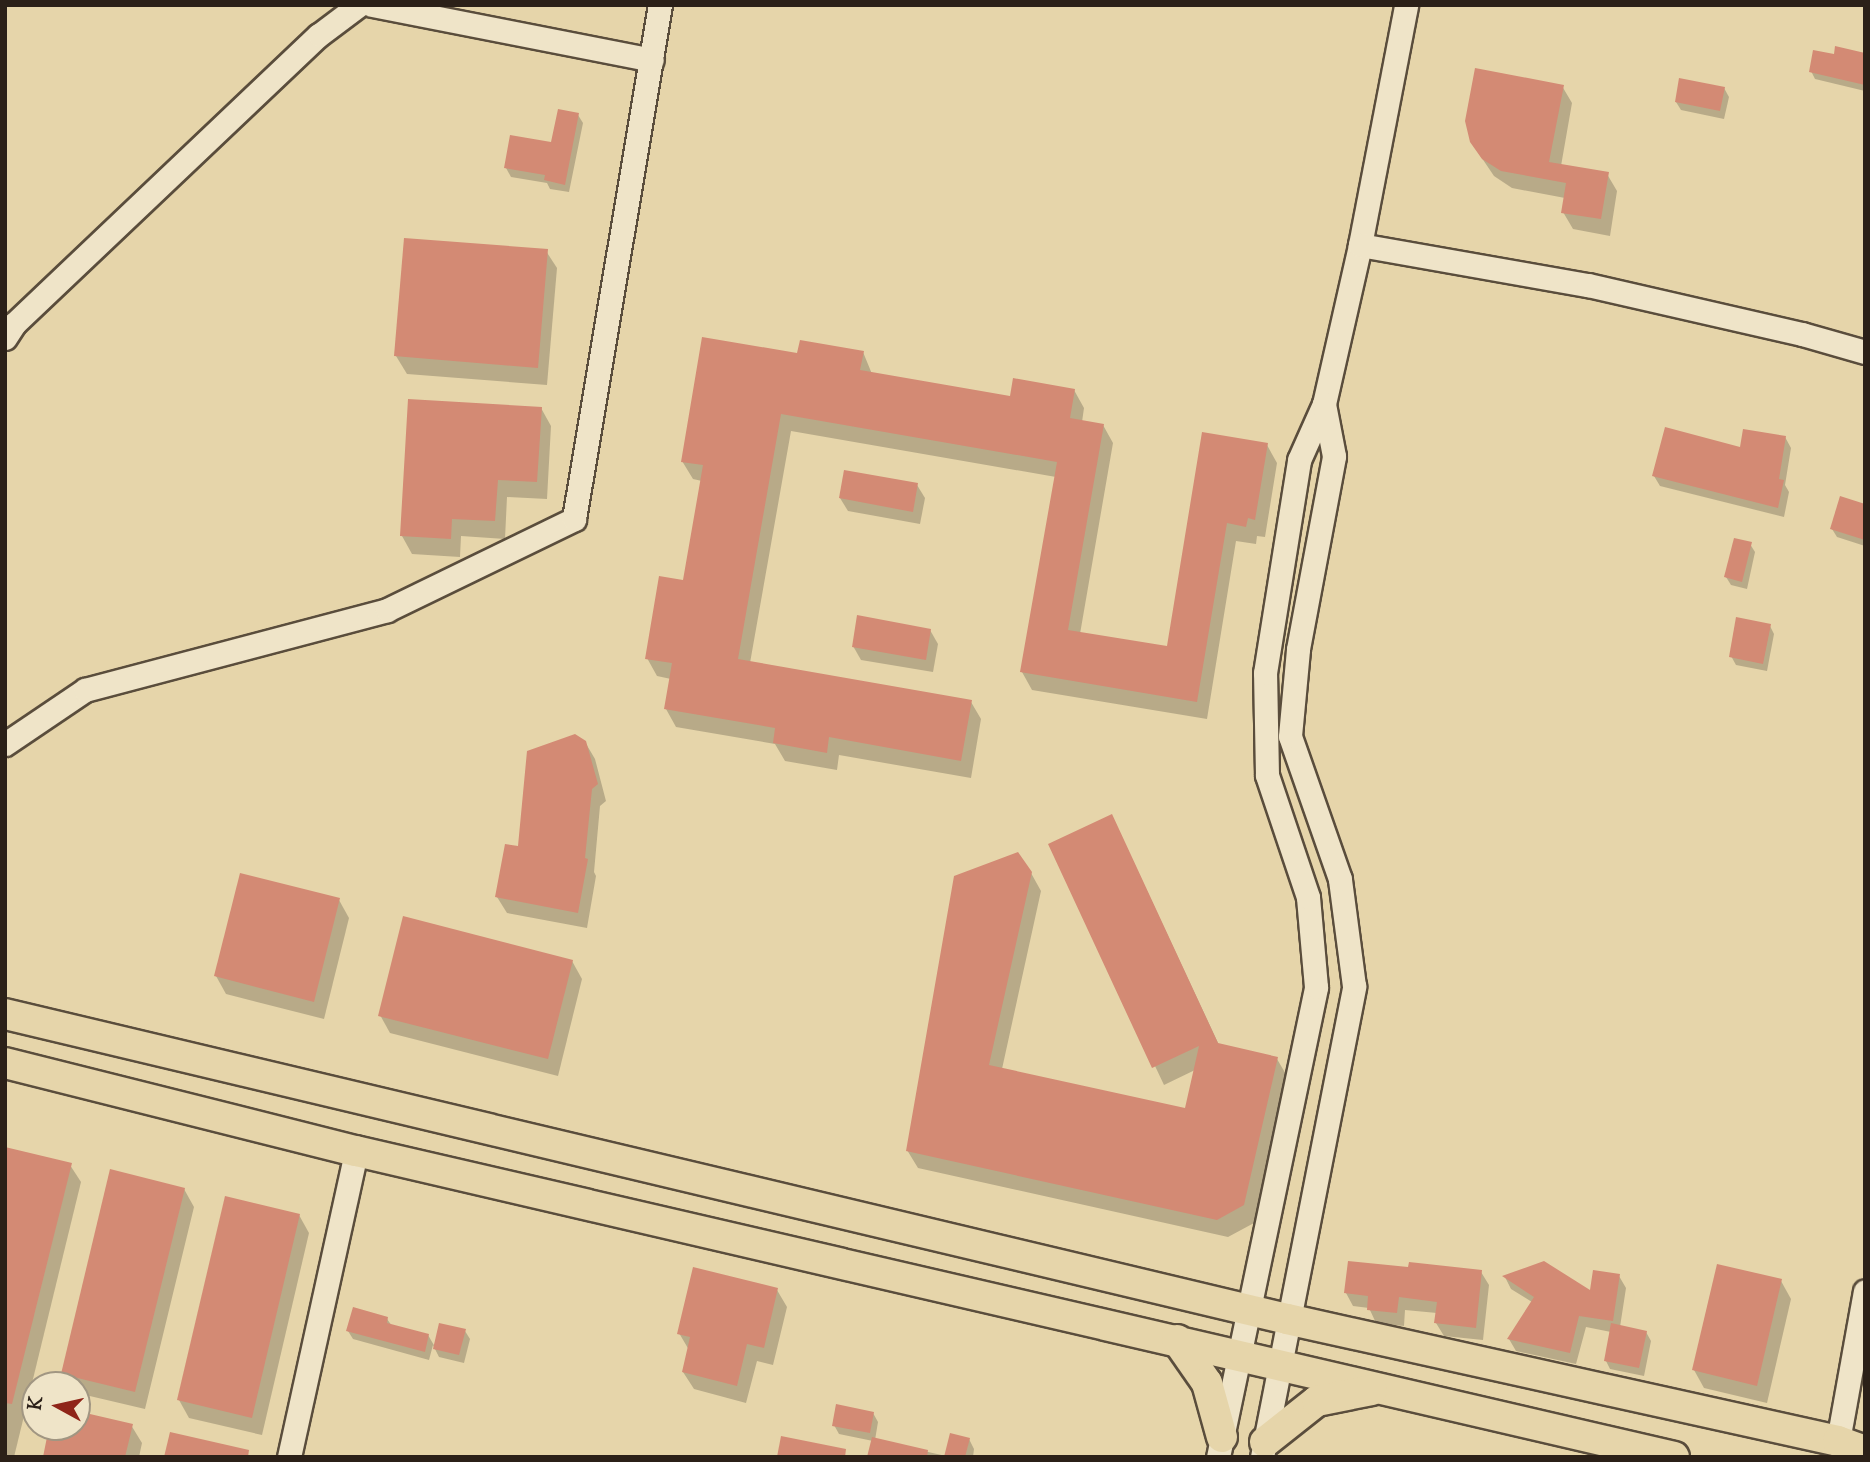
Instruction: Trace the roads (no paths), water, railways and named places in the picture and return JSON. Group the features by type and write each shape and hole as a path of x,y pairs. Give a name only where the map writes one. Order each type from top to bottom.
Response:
{"main road":[{"path":"5,1014 1846,1450"},
{"path":"5,1063 356,1151 1240,1354 1674,1457"},
{"path":"1177,1340 1206,1383 1220,1447"},
{"path":"1264,1449 1317,1401 1382,1387"}],"street":[{"path":"5,338 14,324 319,35 359,5"},
{"path":"372,5 652,60"},
{"path":"7,736 85,690 387,610 574,519 660,5"},
{"path":"1220,1447 1316,987 1308,897 1266,775 1265,673 1299,460 1324,404 1360,245 1406,5"},
{"path":"1360,245 1588,285 1801,334 1865,352"},
{"path":"1264,1449 1287,1319 1354,986 1340,879 1290,736 1298,649 1334,456 1324,404"},
{"path":"289,1457 356,1151"},
{"path":"1846,1450 1865,1291"},
{"path":"1846,1450 1865,1357"}]}
